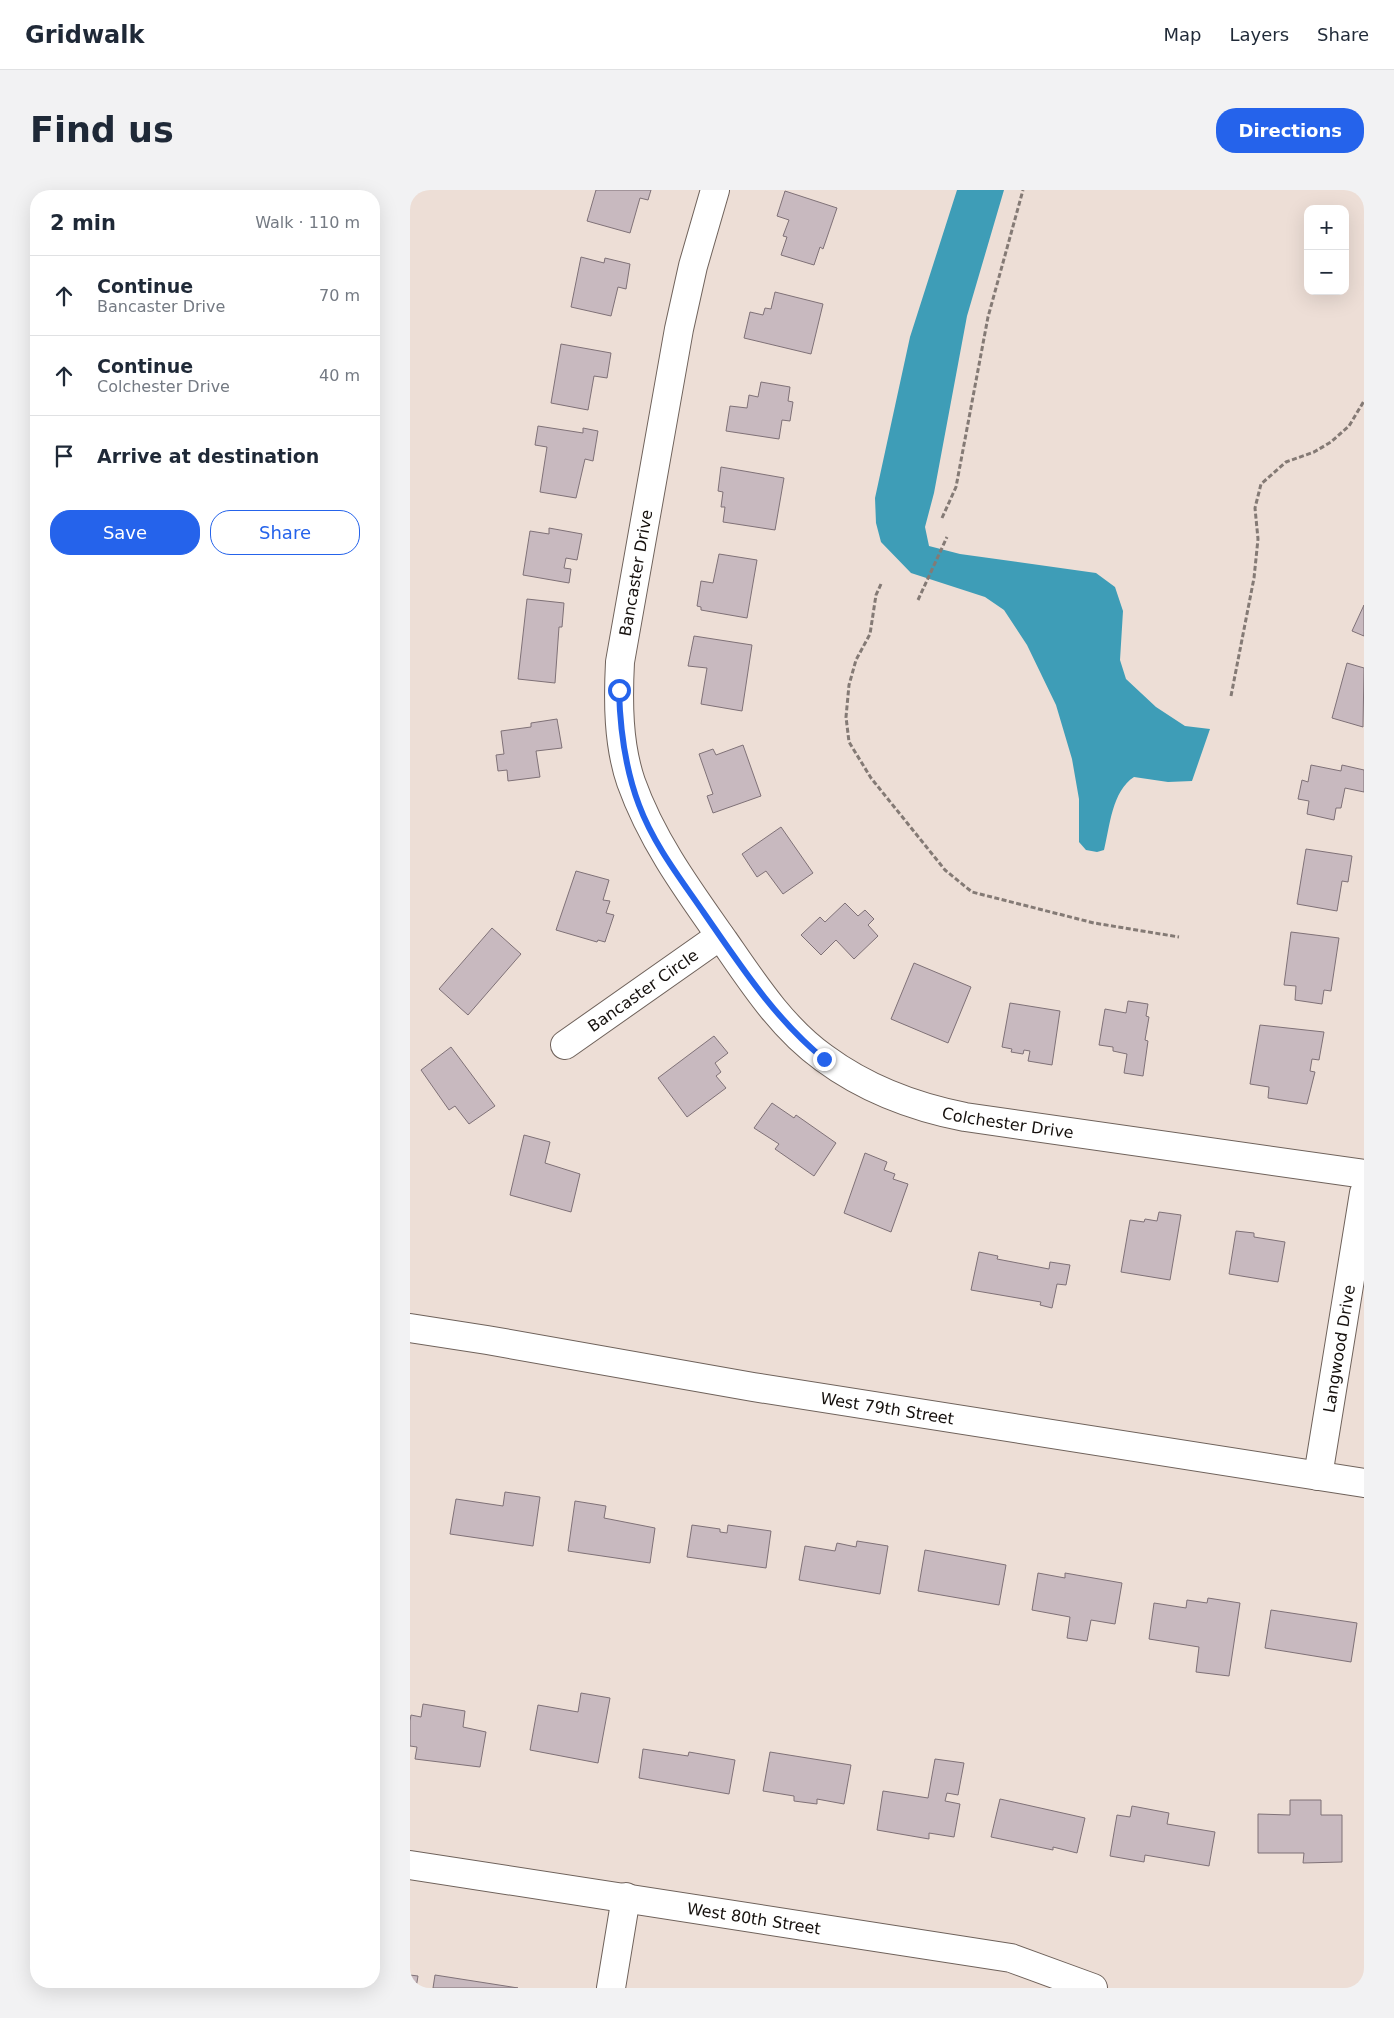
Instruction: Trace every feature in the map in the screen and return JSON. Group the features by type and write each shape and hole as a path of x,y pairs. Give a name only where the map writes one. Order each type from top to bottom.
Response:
{"street":[{"name":"Bancaster Drive","path":"715,190 693,266 679,329 622,650 619,690 624,748 631,781 640,806 669,864 720,936"},
{"name":"Bancaster Circle","path":"565,1045 720,936"},
{"name":"Colchester Drive","path":"720,936 772,1008 805,1043 857,1080 891,1097 915,1106 965,1117 1364,1174"},
{"name":"Langwood Drive","path":"1318,1476 1364,1193"},
{"name":"West 79th Street","path":"410,1328 762,1389 1364,1484"},
{"name":"West 80th Street","path":"410,1865 1011,1958 1093,1988"},
{"path":"611,1988 626,1897"}],"path":[{"path":"942,518 956,487 988,317 1023,190"},
{"path":"1230,696 1254,578 1258,539 1255,508 1261,484 1286,462 1314,452 1331,442 1349,426 1364,401"},
{"path":"918,600 947,537"},
{"path":"881,584 876,595 870,634 856,660 849,685 846,717 849,742 871,778 945,870 972,892 1094,923 1179,937"}],"water":[{"path":"957,190 1004,190 967,316 934,493 925,527 929,546 960,554 1096,573 1115,587 1123,611 1120,660 1126,679 1156,707 1185,726 1210,729 1192,781 1168,782 1134,777 1127,783 1116,800 1104,850 1097,852 1086,850 1079,842 1079,799 1072,759 1056,705 1027,645 1004,610 985,597 911,573 881,542 876,523 875,498 910,337"}],"building":[{"path":"596,190 651,190 648,200 640,198 630,233 587,221"},
{"path":"785,191 837,208 823,249 820,247 814,265 781,255 787,237 783,236 789,220 777,216"},
{"path":"581,257 604,263 605,258 630,264 626,289 618,287 611,316 571,307"},
{"path":"775,292 823,304 811,354 744,338 750,312 763,315 765,308 771,309"},
{"path":"561,344 611,353 607,378 594,376 588,410 551,403"},
{"path":"761,382 790,387 788,401 793,402 790,421 782,420 779,439 726,431 730,406 747,408 749,395 758,397"},
{"path":"538,426 583,433 583,428 598,431 593,461 585,459 576,498 540,492 547,447 535,445"},
{"path":"721,467 784,478 775,530 723,522 725,507 721,507 723,492 718,491"},
{"path":"549,528 582,534 577,560 566,558 564,568 571,569 569,583 523,575 530,531 549,534"},
{"path":"719,554 757,560 747,618 701,610 701,607 697,606 701,581 713,583"},
{"path":"527,599 564,603 562,627 559,627 555,683 518,679"},
{"path":"1364,605 1364,636 1352,631"},
{"path":"694,636 752,645 742,711 701,704 707,668 688,666"},
{"path":"1347,663 1364,668 1363,727 1332,718"},
{"path":"557,719 562,748 536,751 540,777 508,781 507,770 498,771 496,755 504,754 501,731 531,727 531,723"},
{"path":"743,745 761,796 713,813 707,796 713,794 699,754 713,749 716,755"},
{"path":"1311,765 1341,771 1342,765 1364,770 1364,792 1345,788 1341,808 1336,808 1334,820 1307,814 1309,801 1298,799 1302,780 1308,782"},
{"path":"781,827 813,873 783,894 766,871 757,877 742,854"},
{"path":"1306,849 1352,856 1348,882 1342,881 1337,911 1297,904"},
{"path":"576,871 609,880 603,900 610,901 606,913 614,915 605,942 598,940 597,942 556,930"},
{"path":"845,903 858,916 865,910 874,919 868,925 878,936 854,959 836,940 821,955 801,935 820,917 825,922"},
{"path":"492,928 521,954 468,1015 439,989"},
{"path":"1291,932 1339,938 1331,991 1324,990 1322,1004 1295,1000 1296,986 1284,985"},
{"path":"914,963 971,987 948,1043 891,1019"},
{"path":"1128,1001 1148,1004 1146,1016 1149,1017 1145,1040 1148,1041 1143,1076 1124,1073 1127,1054 1113,1051 1113,1047 1099,1045 1105,1009 1126,1013"},
{"path":"1010,1003 1060,1011 1052,1065 1028,1061 1030,1051 1024,1050 1023,1054 1011,1052 1012,1049 1002,1047"},
{"path":"1260,1025 1324,1032 1319,1060 1312,1059 1310,1071 1315,1072 1307,1104 1268,1098 1269,1087 1250,1084"},
{"path":"714,1036 728,1053 715,1063 721,1072 716,1076 726,1088 687,1117 658,1078"},
{"path":"451,1047 495,1106 469,1124 455,1106 449,1110 421,1070"},
{"path":"772,1103 794,1118 796,1115 836,1143 814,1176 775,1149 779,1144 754,1128"},
{"path":"524,1135 550,1142 545,1163 580,1174 571,1212 510,1195"},
{"path":"865,1153 887,1162 884,1170 895,1174 893,1179 908,1184 891,1232 844,1213"},
{"path":"1159,1212 1181,1215 1170,1280 1121,1272 1130,1220 1144,1222 1145,1219 1157,1221"},
{"path":"1236,1231 1254,1233 1254,1237 1285,1242 1278,1282 1229,1274"},
{"path":"979,1252 998,1256 997,1259 1049,1269 1050,1262 1070,1265 1066,1285 1057,1284 1052,1308 1040,1305 1041,1302 971,1290"},
{"path":"505,1492 540,1497 533,1546 450,1534 456,1499 503,1506"},
{"path":"575,1501 606,1506 604,1518 655,1528 650,1563 568,1551"},
{"path":"692,1525 720,1529 720,1532 727,1533 728,1525 771,1531 766,1568 687,1557"},
{"path":"857,1541 888,1546 880,1594 799,1580 805,1546 835,1551 837,1543 856,1547"},
{"path":"925,1550 1006,1565 999,1605 918,1591"},
{"path":"1038,1573 1065,1578 1065,1573 1122,1583 1115,1624 1091,1620 1087,1641 1067,1638 1070,1617 1032,1610"},
{"path":"1208,1598 1240,1603 1229,1676 1196,1672 1199,1647 1149,1639 1154,1603 1186,1608 1187,1600 1207,1603"},
{"path":"1271,1610 1357,1623 1351,1662 1265,1648"},
{"path":"581,1693 610,1698 598,1763 530,1750 538,1705 578,1712"},
{"path":"423,1704 465,1711 463,1727 486,1732 480,1767 415,1759 417,1747 410,1746 410,1721 411,1715 421,1717"},
{"path":"643,1749 688,1756 689,1752 735,1760 729,1794 639,1778"},
{"path":"770,1752 851,1765 844,1804 817,1799 817,1804 794,1801 794,1796 763,1791"},
{"path":"935,1759 964,1763 958,1795 947,1793 945,1801 960,1804 954,1837 929,1833 929,1839 877,1830 883,1791 928,1798"},
{"path":"1000,1799 1085,1818 1077,1853 1053,1847 1053,1850 991,1837"},
{"path":"1290,1800 1321,1800 1321,1815 1342,1815 1342,1862 1303,1863 1304,1853 1258,1853 1258,1814 1290,1815"},
{"path":"1132,1806 1169,1813 1167,1824 1215,1832 1209,1866 1145,1855 1144,1862 1110,1856 1117,1815 1130,1817"},
{"path":"410,1975 418,1976 416,1988 410,1988"},
{"path":"435,1975 518,1988 433,1988"}],"route":[{"path":"619,690 621,728 631,781 640,806 669,864 754,985 787,1025 824,1059"}]}
